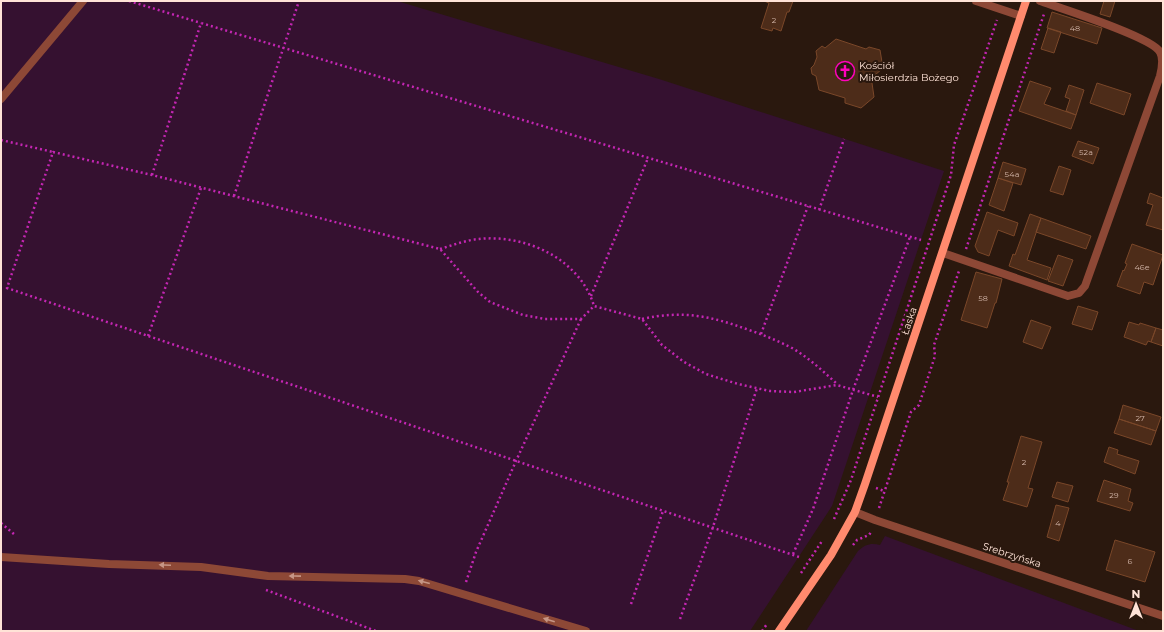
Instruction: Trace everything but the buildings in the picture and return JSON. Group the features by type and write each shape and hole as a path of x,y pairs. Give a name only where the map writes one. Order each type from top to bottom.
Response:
{"main road":[{"name":"Łaska","path":"779,631 831,555 855,512 1026,1"}],"street":[{"path":"1,99 83,1"},
{"path":"976,1 1022,16"},
{"path":"943,252 1068,296 1074,295 1085,286 1160,76 1163,62 1160,52 1151,44 1105,23 1044,2"},
{"name":"Srebrzyńska","path":"855,512 1163,616"},
{"path":"1,557 109,564 201,567 268,576 405,579 419,581 586,631"}],"path":[{"path":"129,1 921,240"},
{"path":"234,196 299,1"},
{"path":"852,546 857,540 869,535 911,412 919,405 935,356 934,345 1044,2"},
{"path":"834,521 848,486 951,175 954,145 1000,9"},
{"path":"152,175 201,23"},
{"path":"819,210 844,138"},
{"path":"1,140 152,175 440,249 477,239 496,238 516,240 543,250 563,261 580,278 591,296 594,306"},
{"path":"53,152 7,288 663,511 794,554 798,557"},
{"path":"591,296 648,158"},
{"path":"148,336 201,188"},
{"path":"761,334 808,206"},
{"path":"794,554 813,509 853,390 910,237"},
{"path":"440,249 478,292 490,302 524,315 545,319 581,319"},
{"path":"594,306 642,319 662,315 693,315 722,320 761,334 792,348 811,361 837,384 878,397"},
{"path":"462,594 476,552 581,319 594,306"},
{"path":"642,319 662,344 684,362 706,374 770,391 794,392 837,384"},
{"path":"680,619 713,527 757,388"},
{"path":"631,604 663,511"},
{"path":"1,523 15,535"},
{"path":"798,578 824,538"},
{"path":"261,588 376,631"},
{"path":"762,631 771,618"}],"shaded area":[{"path":"1,1 397,1 659,79 944,171 832,506 750,631 1,631"},
{"path":"885,536 1139,631 806,631 858,551 869,545 880,545"}],"place":[{"name":"Kościół Miłosierdzia Bożego","path":"845,71"}]}
